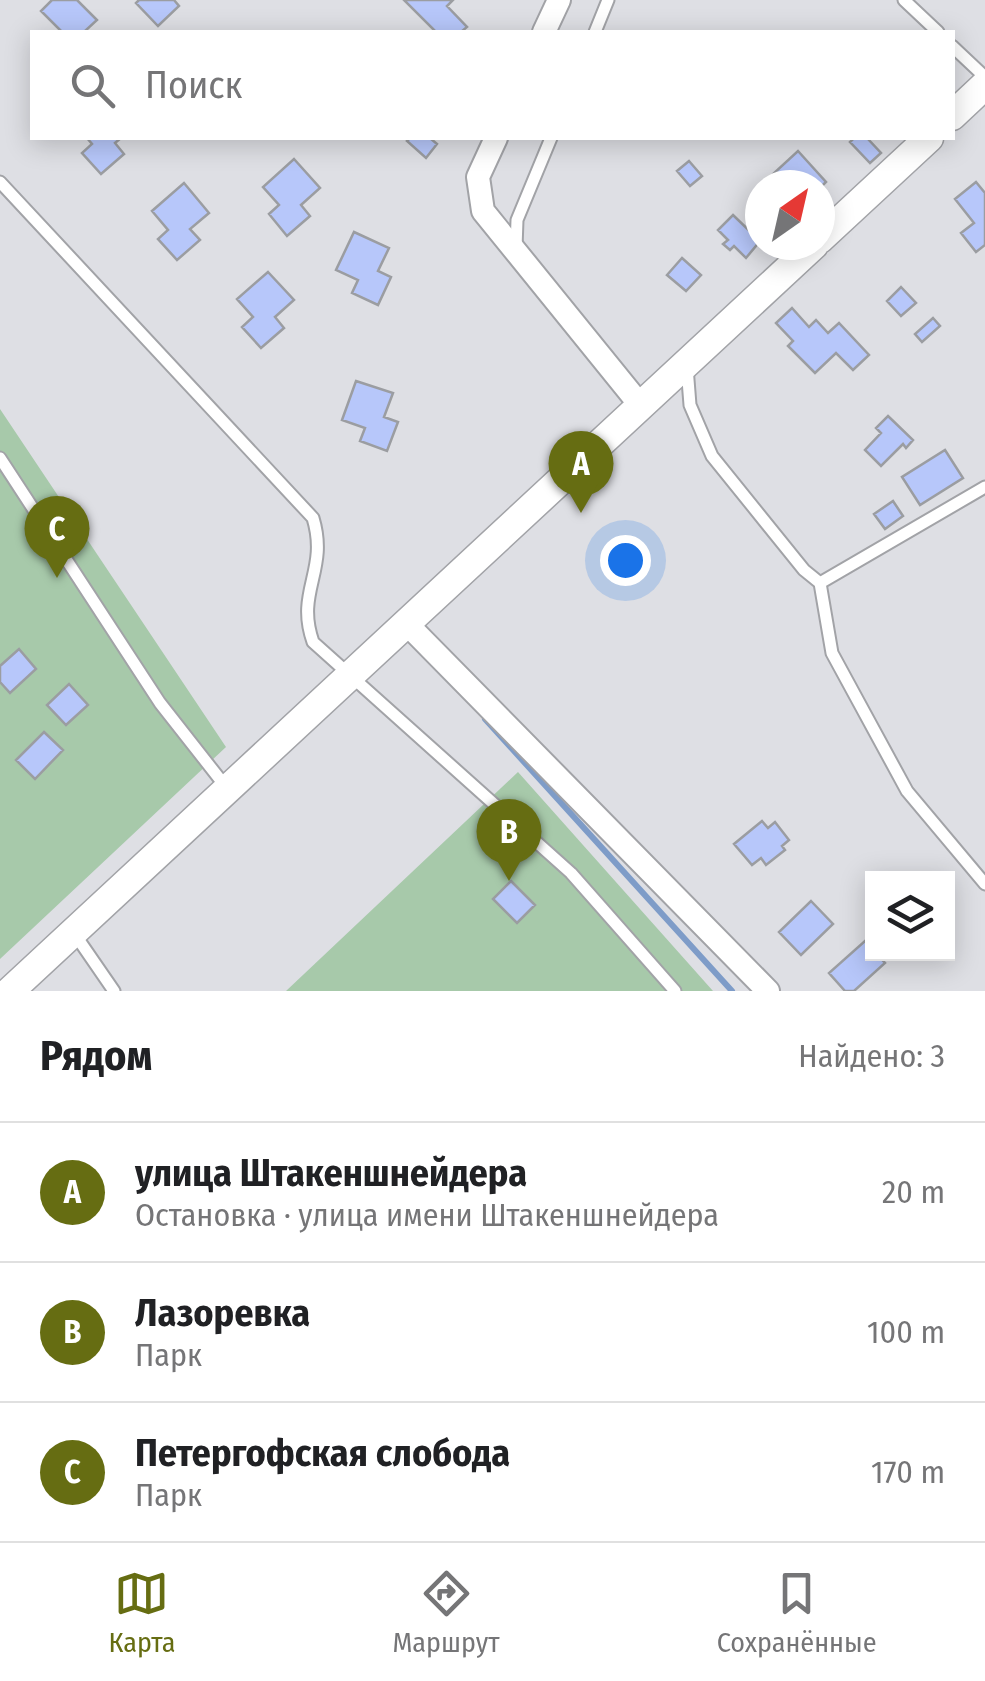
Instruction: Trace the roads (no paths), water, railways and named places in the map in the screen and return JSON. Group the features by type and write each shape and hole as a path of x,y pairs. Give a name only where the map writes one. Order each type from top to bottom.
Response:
{"street":[{"path":"545,30 559,0"},
{"path":"955,113 985,85"},
{"path":"495,140 478,177 483,211 642,406"},
{"path":"835,225 927,140"},
{"path":"10,991 798,260"},
{"path":"406,623 768,991"}],"lane":[{"path":"596,30 608,0"},
{"path":"904,0 936,30"},
{"path":"955,49 985,77"},
{"path":"510,244 550,140"},
{"path":"0,182 313,518 322,546 304,615 313,642 572,873 675,991"},
{"path":"687,363 690,405 712,456 804,570 820,583 832,653 851,688 907,790 985,884"},
{"path":"0,458 160,703 226,787"},
{"path":"820,583 985,487"},
{"path":"74,932 114,991"}],"waterway":[{"path":"485,719 732,991"}],"place":[{"name":"улица Штакеншнейдера","path":"581,513"},
{"name":"Петергофская слобода","path":"57,578"},
{"name":"Лазоревка","path":"509,881"}]}
